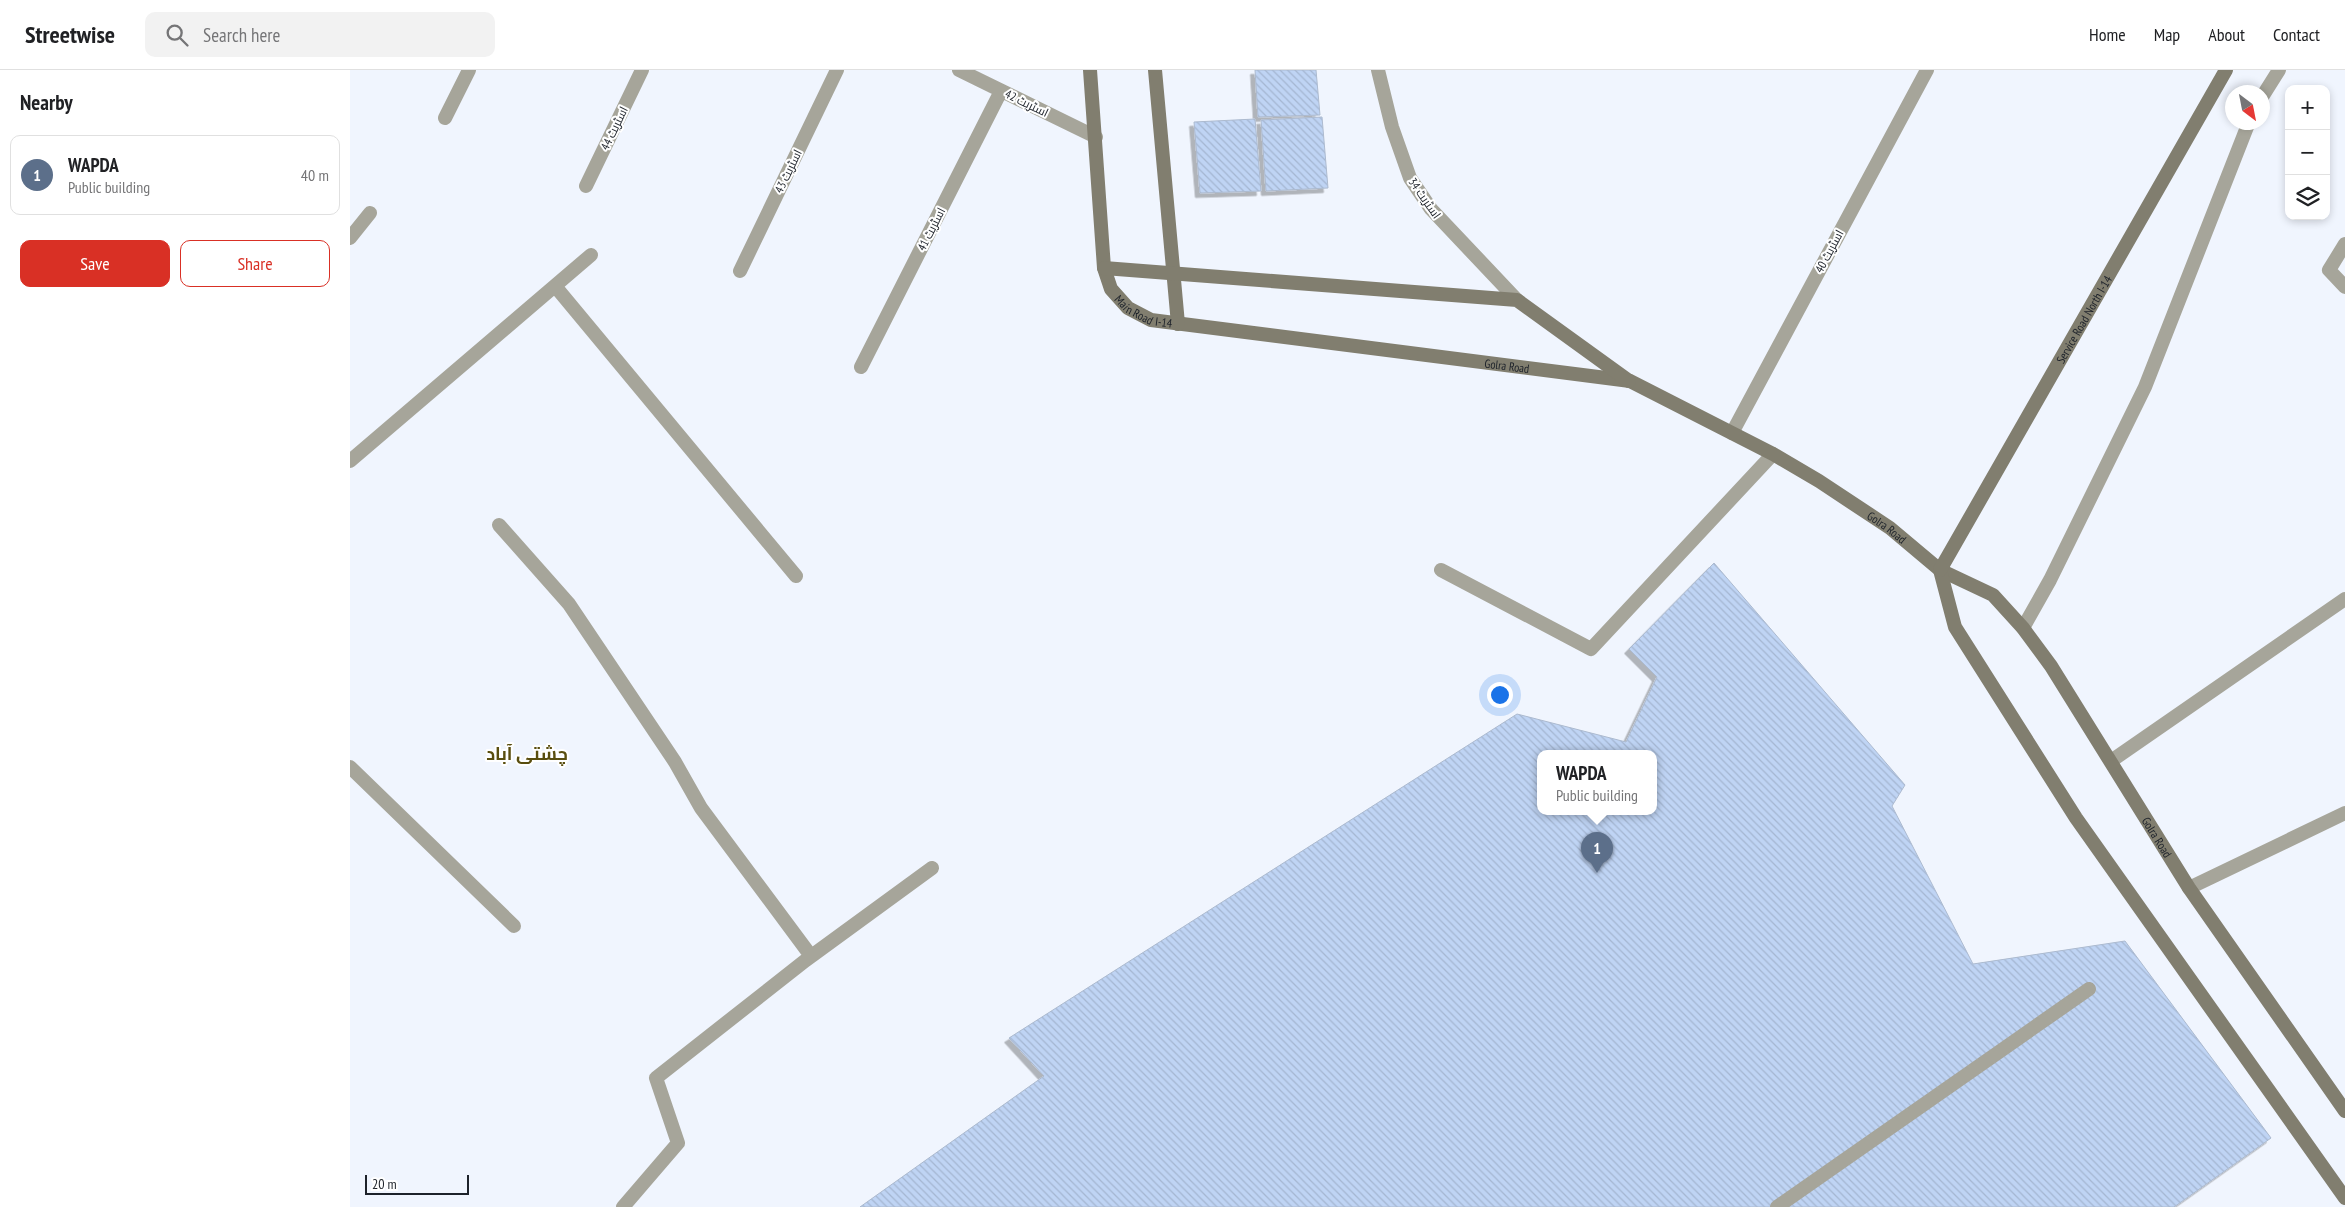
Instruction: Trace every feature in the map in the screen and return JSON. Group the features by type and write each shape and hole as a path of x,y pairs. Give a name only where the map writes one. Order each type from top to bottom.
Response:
{"main road":[{"name":"Main Road I-14","path":"1090,70 1104,268 1111,289 1128,308 1151,320 1178,324 1155,70"},
{"name":"Service Road North I-14","path":"1940,570 2226,70"},
{"path":"1104,268 1517,300 1630,381"},
{"name":"Golra Road","path":"1178,324 1630,381 1773,454 1890,528 1940,570 1993,595 2023,628 2051,666 2189,888 2345,1111"},
{"path":"1940,570 1955,627 2076,818 2345,1198"}],"street":[{"path":"445,118 469,70"},
{"name":"اسٹریٹ 44","path":"586,186 642,70"},
{"name":"اسٹریٹ 43","path":"740,271 837,70"},
{"name":"اسٹریٹ 42","path":"959,70 1096,137"},
{"name":"اسٹریٹ 34","path":"1378,70 1392,127 1410,178 1431,209 1517,300"},
{"name":"اسٹریٹ 40","path":"1732,433 1927,70"},
{"path":"2270,85 2279,70"},
{"name":"اسٹریٹ 41","path":"861,368 1001,91"},
{"path":"2023,628 2050,580 2145,388 2246,130"},
{"path":"350,238 370,213"},
{"path":"2345,244 2329,270 2345,287"},
{"path":"350,462 591,255"},
{"path":"555,286 796,576"},
{"path":"1441,570 1591,649 1773,454"},
{"path":"499,525 568,604 675,762 701,808 812,956"},
{"path":"2111,760 2345,599"},
{"path":"350,766 514,926"},
{"path":"2189,888 2345,813"},
{"path":"623,1207 678,1143 656,1078 812,956 932,868"},
{"path":"1777,1207 2088,989"}],"building":[{"path":"1255,70 1316,70 1320,115 1258,117"},
{"path":"1322,117 1328,188 1266,191 1261,120"},
{"path":"1255,119 1261,191 1200,193 1194,122"},
{"path":"1714,563 1905,785 1892,806 1973,964 2125,941 2271,1138 2174,1207 860,1207 1044,1076 1009,1038 1517,714 1626,742 1657,677 1629,649"}],"place":[{"name":"WAPDA","path":"1597,873"}],"district":[{"name":"چشتی آباد","path":"527,753"}]}
